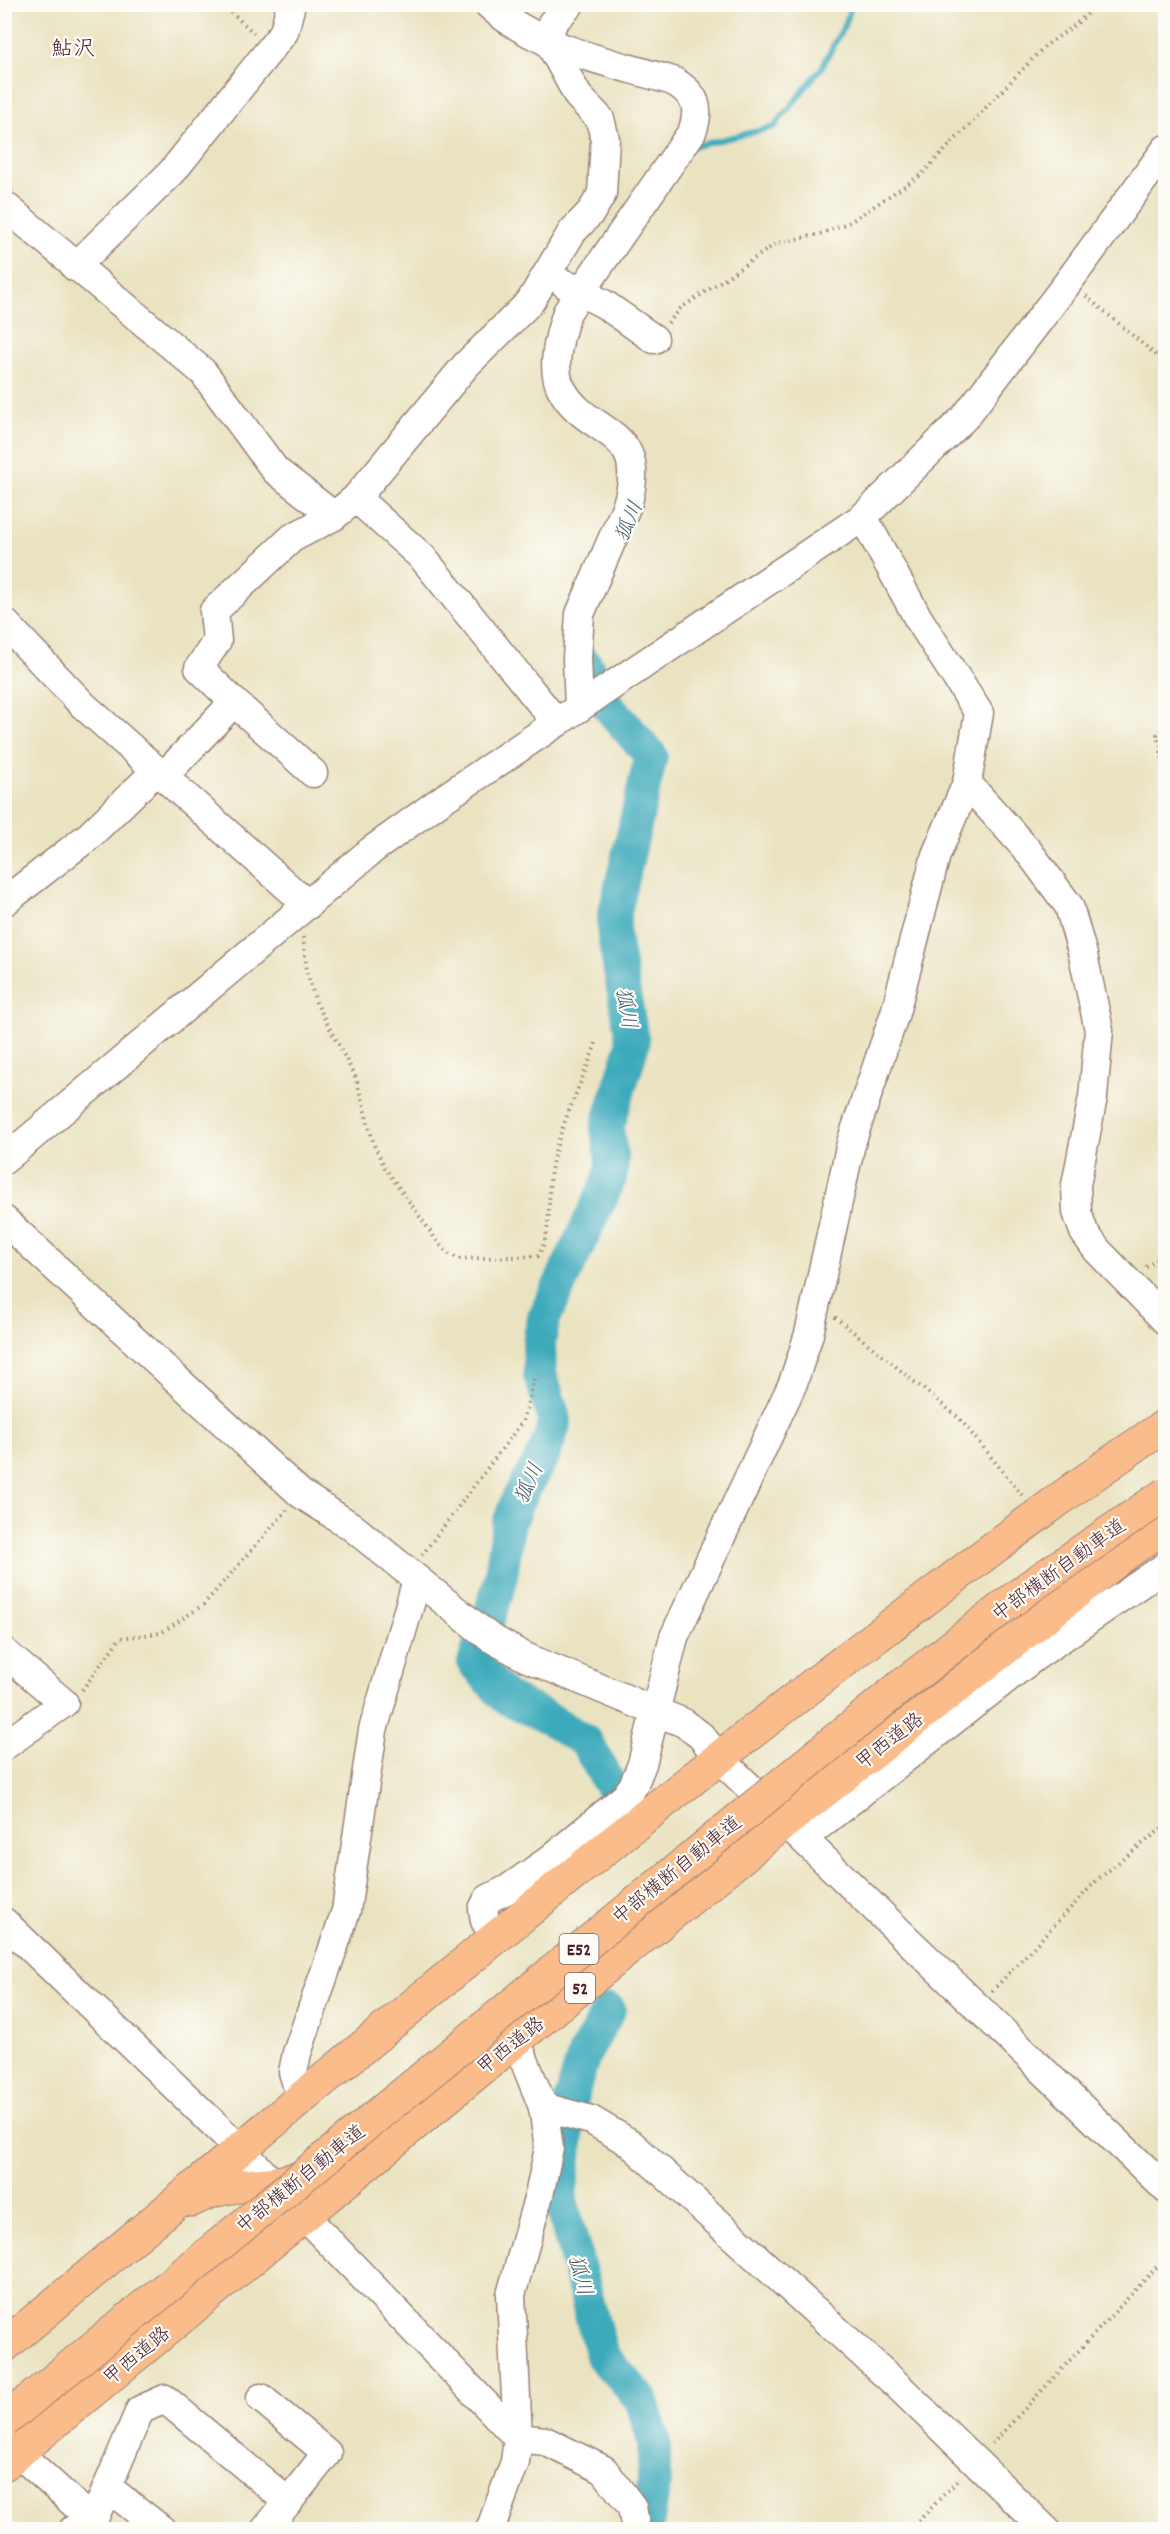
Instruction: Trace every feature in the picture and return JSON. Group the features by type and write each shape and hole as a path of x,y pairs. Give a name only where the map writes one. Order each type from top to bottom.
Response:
{"highway":[{"path":"4,2346 301,2097 718,1757 1036,1516 1166,1425"},
{"name":"中部横断自動車道","path":"4,2421 905,1683 1028,1588 1166,1494"},
{"name":"甲西道路","path":"9,2452 304,2216 516,2040 794,1830 1126,1553 1166,1525"},
{"path":"160,2217 210,2190 242,2184 272,2184 338,2170 397,2139"}],"street":[{"path":"75,267 172,172 284,32 291,4"},
{"path":"488,4 506,20 555,27 674,81 686,88 694,97 698,107 692,132 589,296 567,312 560,333 557,364 560,386 586,417 611,432 626,448 632,467 632,488 627,505 580,615 572,713"},
{"path":"313,773 199,668 217,641 214,611 292,538 334,516 356,498 466,365 530,302 572,232 591,212 602,194 605,139 600,119 578,96 555,27"},
{"path":"4,1160 372,850 443,799 864,517 965,417 1069,282 1166,149"},
{"path":"4,205 75,267 203,372 275,470 334,516"},
{"path":"547,275 589,296 654,339"},
{"path":"356,498 423,558 572,713"},
{"path":"496,1938 485,1921 483,1909 488,1899 508,1889 548,1861 625,1797 642,1764 654,1709 674,1637 794,1383 817,1300 851,1143 894,1013 936,855 967,783 979,713 918,618 864,517"},
{"path":"4,622 83,705 161,773 304,909"},
{"path":"4,902 89,836 161,773 234,702"},
{"path":"967,783 1029,852 1069,906 1083,955 1099,1029 1093,1097 1076,1185 1077,1212 1084,1232 1096,1250 1166,1321"},
{"path":"4,1220 301,1494 351,1526 479,1629 525,1657 654,1709 692,1729 718,1757 1166,2189"},
{"path":"794,1830 1033,1658 1166,1566"},
{"path":"301,2097 293,2072 297,2053 346,1911 373,1730 413,1576"},
{"path":"4,1652 64,1703 4,1746"},
{"path":"4,1923 240,2149 518,2438 545,2441 604,2470 632,2507 636,2529"},
{"path":"490,2529 515,2462 518,2438 511,2295 540,2191 549,2148 543,2107 516,2040"},
{"path":"543,2107 591,2120 630,2143 895,2383 1046,2529"},
{"path":"261,2398 327,2453 264,2529"},
{"path":"9,2452 87,2527 140,2410 165,2399 288,2502"},
{"path":"107,2487 162,2529"}],"path":[{"path":"222,4 270,49"},
{"path":"654,339 680,309 777,243 820,234 850,222 921,175 1044,47 1075,25 1098,4"},
{"path":"1069,282 1164,360 1166,367"},
{"path":"1166,725 1157,735 1166,773"},
{"path":"304,909 308,972 316,1002 356,1078 374,1145 385,1168 440,1245 449,1254 459,1258 538,1256 546,1237 552,1164 558,1142 596,1043"},
{"path":"817,1300 882,1357 959,1418 977,1443 1009,1476 1036,1516"},
{"path":"413,1576 523,1421 534,1379"},
{"path":"64,1703 82,1690 120,1638 161,1633 203,1605 301,1494"},
{"path":"977,2006 1098,1879 1166,1825"},
{"path":"910,2529 1166,2257"}],"waterway":[{"path":"695,146 774,127 822,67 846,22 852,4"},
{"name":"狐川","path":"586,665 607,705 651,756 614,917 614,937 633,1044 607,1128 612,1160 610,1178 544,1318 539,1342 540,1374 555,1421 545,1452 518,1499 508,1526 500,1583 474,1663 506,1698 548,1718 586,1742 614,1791"},
{"name":"狐川","path":"609,2010 584,2055 571,2099 560,2197 602,2356 641,2399 654,2441 654,2484 646,2530"}],"district":[{"name":"鮎沢","path":"73,47"}]}
